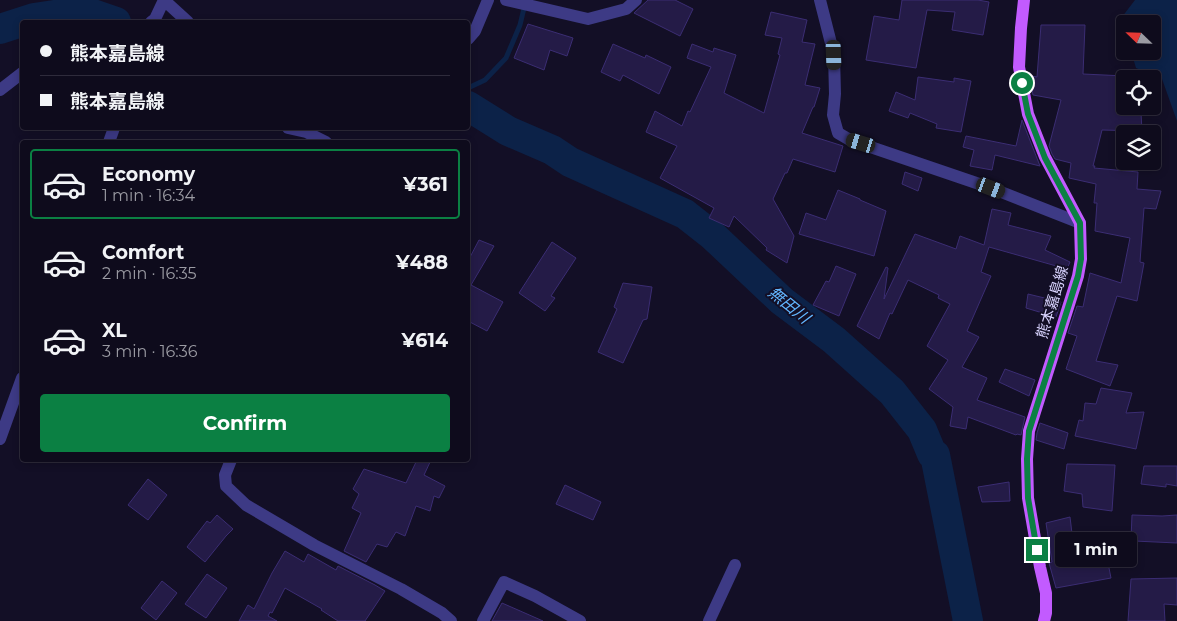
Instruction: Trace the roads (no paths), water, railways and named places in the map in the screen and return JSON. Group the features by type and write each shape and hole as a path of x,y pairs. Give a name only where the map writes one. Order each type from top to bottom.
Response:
{"main road":[{"name":"熊本嘉島線","path":"1024,0 1018,67 1028,114 1045,158 1080,223 1081,259 1078,276 1029,431 1027,459 1028,498 1046,592 1044,621"}],"street":[{"path":"470,37 475,31 488,0"},
{"path":"506,0 588,19 626,9 636,0"},
{"path":"820,0 834,55 835,94 833,116 838,133 850,140 991,188 1080,223"},
{"path":"154,20 162,3 185,20"},
{"path":"0,90 20,75"},
{"path":"297,130 322,140"},
{"path":"0,439 20,384"},
{"path":"230,462 225,474 226,486 246,505 314,546 401,589 442,613 451,621"},
{"path":"709,621 735,565"},
{"path":"483,621 504,582 535,596 580,621"}],"water":[{"path":"1135,0 1177,0 1177,121 1161,79 1161,70 1141,70 1136,68 1134,60 1161,60 1161,15 1124,15"}],"waterway":[{"path":"470,87 485,80 506,58 520,25 525,4"},
{"name":"無田川","path":"28,20 54,15 90,13 110,20"},
{"name":"無田川","path":"0,29 20,23"},
{"name":"無田川","path":"470,107 508,131 552,150 570,162 685,214 713,236 782,301 834,340 892,392 922,430 932,454 935,455 968,621"},
{"path":"955,621 968,618"}]}
